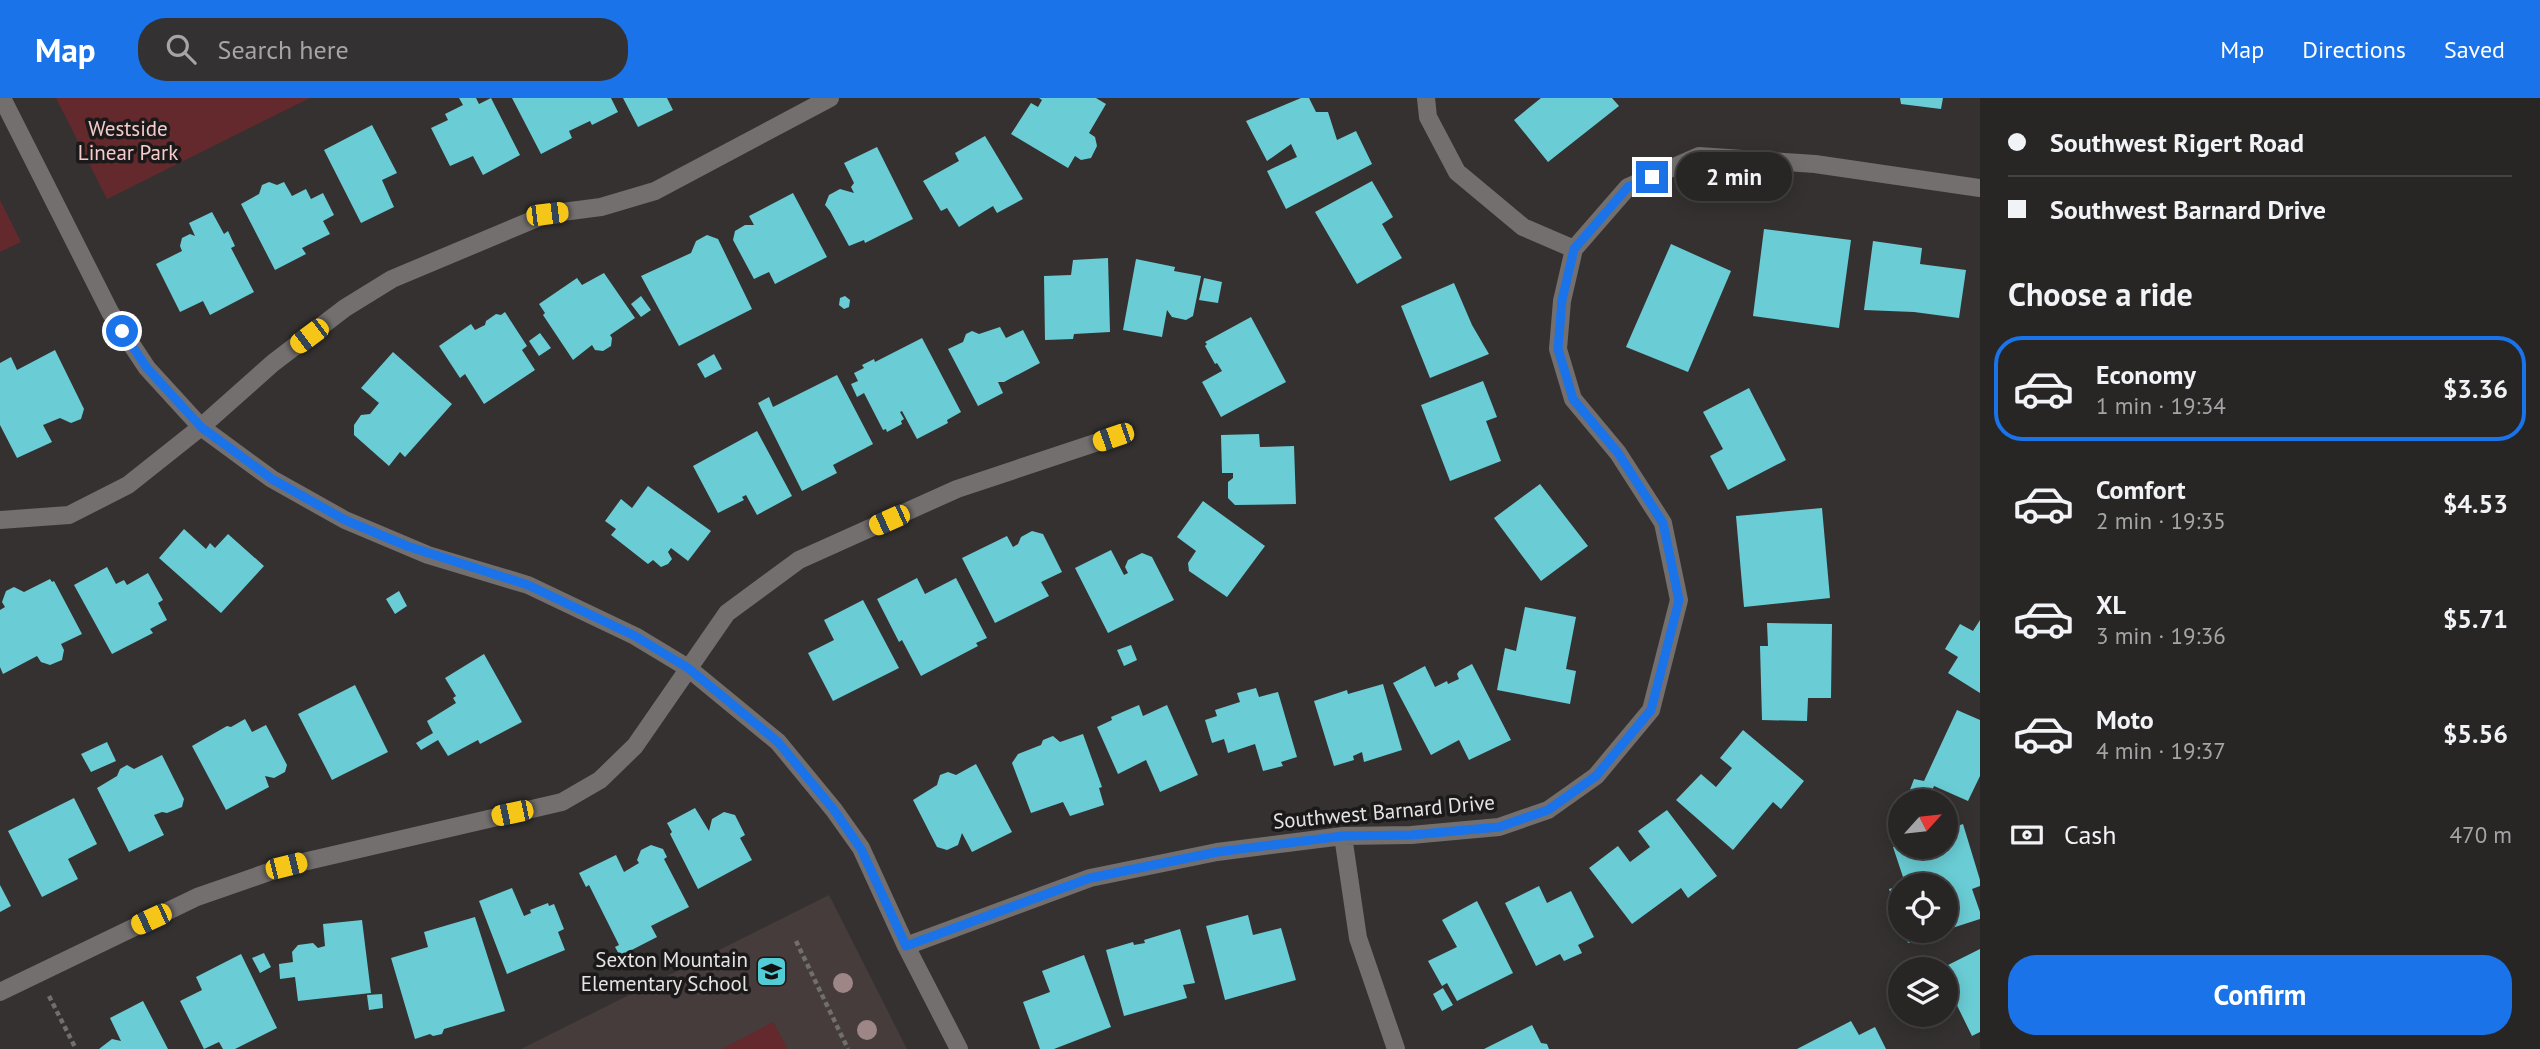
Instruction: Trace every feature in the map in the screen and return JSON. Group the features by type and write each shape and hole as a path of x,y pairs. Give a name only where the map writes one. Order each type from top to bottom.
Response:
{"street":[{"path":"2,98 110,312 147,368 201,427 272,479 345,520 428,555 528,585 635,636 688,668 778,742 834,810 861,849 906,946 959,1049"},
{"path":"0,520 68,516 128,485 201,427 273,363 345,308 392,279 547,214 601,207 655,191 830,98"},
{"path":"1426,98 1428,117 1457,172 1523,227 1574,249"},
{"name":"Southwest Barnard Drive","path":"906,946 1090,878 1217,852 1343,836 1411,835 1499,827 1548,810 1596,776 1651,710 1679,600 1663,523 1618,453 1573,399 1558,349 1562,300 1574,249 1628,187 1699,156 1815,164 1980,188"},
{"path":"0,992 197,897 286,866 562,802 600,780 635,746 727,613 799,560 957,489 1113,437"},
{"path":"1343,836 1358,938 1396,1049"}],"path":[{"path":"796,941 848,1049"},
{"path":"37,974 76,1049"}],"shaded area":[{"name":"Sexton Mountain Elementary School","path":"829,895 907,1049 521,1049"}],"green space":[{"name":"Westside Linear Park","path":"56,98 310,98 107,199"},
{"path":"0,200 21,242 0,252"},
{"path":"773,1022 788,1049 722,1049"}],"building":[{"path":"459,98 476,98 479,104 491,98 520,155 483,175 473,156 450,166 431,128 448,120 445,114 463,105"},
{"path":"512,98 611,98 618,112 592,125 590,121 569,131 572,138 541,154"},
{"path":"623,98 667,98 673,110 638,127"},
{"path":"1039,98 1096,98 1106,104 1089,133 1095,137 1097,146 1091,158 1081,160 1075,156 1068,168 1011,134 1031,103 1038,107 1042,100"},
{"path":"1301,98 1309,98 1316,112 1328,112 1337,140 1356,131 1372,164 1286,209 1267,171 1297,157 1291,144 1267,161 1246,121"},
{"path":"1541,98 1612,98 1619,106 1548,162 1514,120"},
{"path":"1900,98 1943,98 1941,109 1901,104"},
{"path":"372,125 397,173 382,180 394,207 361,223 324,150"},
{"path":"985,136 1023,199 997,213 993,206 959,227 947,208 941,211 923,181 959,161 955,153"},
{"path":"877,147 913,219 865,243 864,240 849,246 825,205 829,195 840,189 854,193 851,187 854,183 844,163"},
{"path":"1372,181 1393,217 1382,224 1402,258 1357,284 1315,212"},
{"path":"269,182 277,185 284,182 292,196 306,189 311,199 323,193 334,215 323,221 330,234 302,248 306,254 275,270 241,204 259,194 262,185"},
{"path":"793,193 827,257 775,284 769,272 754,279 733,240 735,231 745,225 754,225 749,216"},
{"path":"212,212 224,234 228,231 235,246 231,248 254,292 210,315 203,301 180,312 156,264 182,251 182,238 190,234 195,236 189,223"},
{"path":"1764,229 1851,240 1839,328 1753,316"},
{"path":"707,235 718,239 752,309 679,346 641,276 691,253 696,241"},
{"path":"1873,241 1922,248 1920,264 1966,270 1959,318 1914,312 1864,310"},
{"path":"1671,244 1731,271 1688,372 1626,347"},
{"path":"1108,258 1110,332 1074,334 1073,339 1045,340 1044,276 1071,275 1073,260"},
{"path":"1136,259 1175,267 1174,271 1201,276 1193,316 1186,320 1172,317 1167,310 1162,337 1123,330"},
{"path":"604,273 635,318 610,335 611,346 603,351 595,350 592,345 573,360 543,315 545,313 539,304 577,278 582,285"},
{"path":"1204,278 1222,282 1218,303 1199,300"},
{"path":"1454,283 1472,325 1489,354 1430,378 1401,306"},
{"path":"641,296 651,310 641,317 631,304"},
{"path":"845,296 850,300 849,307 844,309 839,305 840,298"},
{"path":"505,312 527,346 522,350 535,370 484,404 465,374 460,378 439,346 471,324 475,330 496,314"},
{"path":"1251,317 1286,382 1221,417 1202,382 1222,371 1217,363 1215,364 1205,342"},
{"path":"1000,327 1006,338 1023,330 1040,363 1004,382 998,382 1003,393 978,406 948,349 963,342 966,334 972,331 979,334"},
{"path":"540,333 551,348 539,356 529,341"},
{"path":"922,338 961,412 947,420 948,423 917,439 902,411 902,424 887,432 886,429 883,430 864,393 857,397 851,384 858,381 854,373 864,368 862,365 874,359 875,362"},
{"path":"55,350 84,409 81,419 71,423 60,418 43,425 52,442 17,458 0,425 0,363 11,357 17,370"},
{"path":"393,352 452,404 405,457 400,452 389,466 354,435 354,425 361,415 370,414 379,403 361,388"},
{"path":"714,354 722,369 705,378 697,364"},
{"path":"837,375 873,444 833,465 837,473 802,491 758,403 769,397 773,407"},
{"path":"1483,381 1497,417 1486,421 1501,461 1450,481 1421,405"},
{"path":"1749,388 1786,460 1728,490 1710,456 1723,449 1703,412"},
{"path":"757,431 792,496 757,515 746,495 742,497 744,500 718,513 693,466"},
{"path":"1259,434 1260,447 1294,446 1296,504 1235,505 1228,498 1228,482 1233,478 1233,473 1222,473 1221,435"},
{"path":"1540,484 1588,546 1541,581 1494,518"},
{"path":"648,486 711,531 688,561 671,548 668,552 672,559 668,564 661,567 653,560 648,564 611,535 616,529 605,521 621,499 632,508"},
{"path":"1203,501 1265,546 1227,597 1189,571 1188,563 1196,551 1177,537"},
{"path":"1822,508 1830,598 1744,607 1736,516"},
{"path":"184,529 206,549 210,543 215,548 228,534 264,566 221,613 159,558"},
{"path":"1032,531 1043,534 1062,572 1041,582 1049,596 995,623 962,558 1007,536 1013,547 1021,537"},
{"path":"1111,550 1124,575 1128,573 1125,567 1128,560 1142,553 1152,557 1174,600 1108,633 1075,568"},
{"path":"107,567 116,584 124,580 127,585 148,573 163,600 158,603 167,620 150,629 153,633 112,654 74,585"},
{"path":"917,578 925,594 956,578 987,638 976,643 978,646 921,676 902,640 899,642 877,599"},
{"path":"50,579 54,581 82,634 61,644 64,650 62,660 50,665 41,662 37,656 3,674 0,667 0,610 5,607 2,602 6,591 14,587 24,592"},
{"path":"399,591 407,606 395,614 386,599"},
{"path":"863,600 899,668 833,701 808,653 834,640 824,620"},
{"path":"1525,607 1576,617 1566,669 1576,671 1570,704 1497,690 1505,648 1516,651"},
{"path":"1980,620 1980,693 1948,673 1958,657 1945,649 1960,624 1973,631"},
{"path":"1767,623 1832,624 1831,698 1808,698 1807,721 1762,720 1760,646 1768,646"},
{"path":"1131,645 1137,660 1124,666 1117,650"},
{"path":"484,654 522,722 480,744 478,740 448,756 438,740 421,750 416,743 433,733 427,721 456,703 453,698 456,696 445,678"},
{"path":"1472,664 1511,740 1469,760 1459,740 1431,755 1393,683 1425,666 1435,687 1447,681 1448,684 1459,679 1459,671"},
{"path":"1383,684 1402,750 1364,762 1362,752 1353,756 1354,760 1334,766 1314,701 1347,690 1348,694"},
{"path":"355,685 388,752 332,780 298,714"},
{"path":"1256,688 1259,697 1278,692 1297,757 1281,762 1283,766 1263,771 1255,744 1228,753 1224,739 1212,743 1205,720 1217,716 1215,710 1240,702 1237,693"},
{"path":"1139,705 1143,716 1167,705 1198,775 1160,792 1146,760 1118,774 1097,727 1112,720 1111,717"},
{"path":"1957,710 1980,720 1980,776 1968,801 1958,797 1958,789 1941,789 1934,786 1933,789 1910,789 1914,779 1924,781"},
{"path":"245,719 252,732 266,725 287,765 285,772 274,778 265,776 269,787 226,810 192,746"},
{"path":"1743,730 1804,781 1781,809 1773,802 1733,850 1676,800 1701,774 1716,787 1732,768 1720,758"},
{"path":"1083,734 1102,787 1099,788 1104,805 1070,816 1063,802 1031,813 1012,763 1018,754 1041,745 1043,740 1053,736 1060,742"},
{"path":"107,742 116,761 91,772 81,754"},
{"path":"162,755 184,799 182,807 154,815 164,835 129,852 97,788 117,776 120,769 127,765 134,769"},
{"path":"976,764 1012,832 972,852 962,833 958,845 947,850 937,847 913,800 937,785 940,775 948,772 956,775"},
{"path":"74,798 97,844 68,859 78,879 42,897 8,831"},
{"path":"695,808 709,831 712,819 724,812 735,815 745,835 740,838 752,860 698,889 667,823"},
{"path":"1667,810 1717,876 1688,898 1681,888 1632,924 1589,868 1618,846 1630,862 1650,847 1638,831"},
{"path":"1963,824 1980,880 1980,886 1972,889 1980,919 1958,926 1958,873 1902,873 1897,859 1958,859 1958,826"},
{"path":"651,845 663,849 667,857 664,859 689,907 651,926 657,937 620,956 615,947 619,945 589,885 586,887 579,873 616,855 624,872 639,863 637,860 641,850"},
{"path":"0,885 11,906 0,912"},
{"path":"1539,886 1547,903 1571,891 1594,937 1578,945 1582,953 1564,961 1560,954 1536,966 1505,903"},
{"path":"512,888 524,916 531,913 530,910 548,903 549,906 554,904 564,929 558,932 565,950 507,974 479,901"},
{"path":"1477,901 1513,973 1457,1001 1447,983 1442,986 1428,961 1457,947 1442,920"},
{"path":"1248,915 1253,935 1281,928 1296,980 1225,1000 1206,926"},
{"path":"475,917 505,1011 444,1029 442,1034 430,1034 415,1039 391,958 428,947 424,932"},
{"path":"362,920 371,993 298,1001 295,977 280,979 279,964 293,962 292,952 298,945 313,943 318,948 325,946 323,924"},
{"path":"1180,929 1195,983 1183,985 1187,998 1124,1016 1106,950 1133,942 1134,945 1145,943 1144,940"},
{"path":"1980,949 1980,1032 1972,1036 1958,1007 1958,960"},
{"path":"264,953 271,967 260,973 252,958"},
{"path":"241,954 277,1028 235,1049 223,1049 219,1042 204,1049 180,1001 202,990 196,977"},
{"path":"1084,955 1111,1027 1054,1049 1040,1049 1023,1002 1050,992 1042,971"},
{"path":"1443,988 1453,1005 1442,1011 1433,994"},
{"path":"382,994 383,1008 369,1010 367,995"},
{"path":"143,1001 168,1049 99,1049 112,1039 121,1041 110,1018"},
{"path":"1851,1021 1859,1035 1875,1027 1886,1049 1797,1049"},
{"path":"1532,1025 1541,1043 1547,1044 1549,1049 1484,1049"}],"place":[{"name":"Sexton Mountain Elementary School","path":"771,972"}],"route":[{"path":"122,331 147,368 201,427 272,479 345,520 428,555 528,585 635,636 688,668 778,742 834,810 861,849 906,946 1090,878 1217,852 1343,836 1411,835 1499,827 1548,810 1596,776 1651,710 1679,600 1663,523 1618,453 1573,399 1558,349 1562,300 1574,249 1628,187 1652,177"}]}
